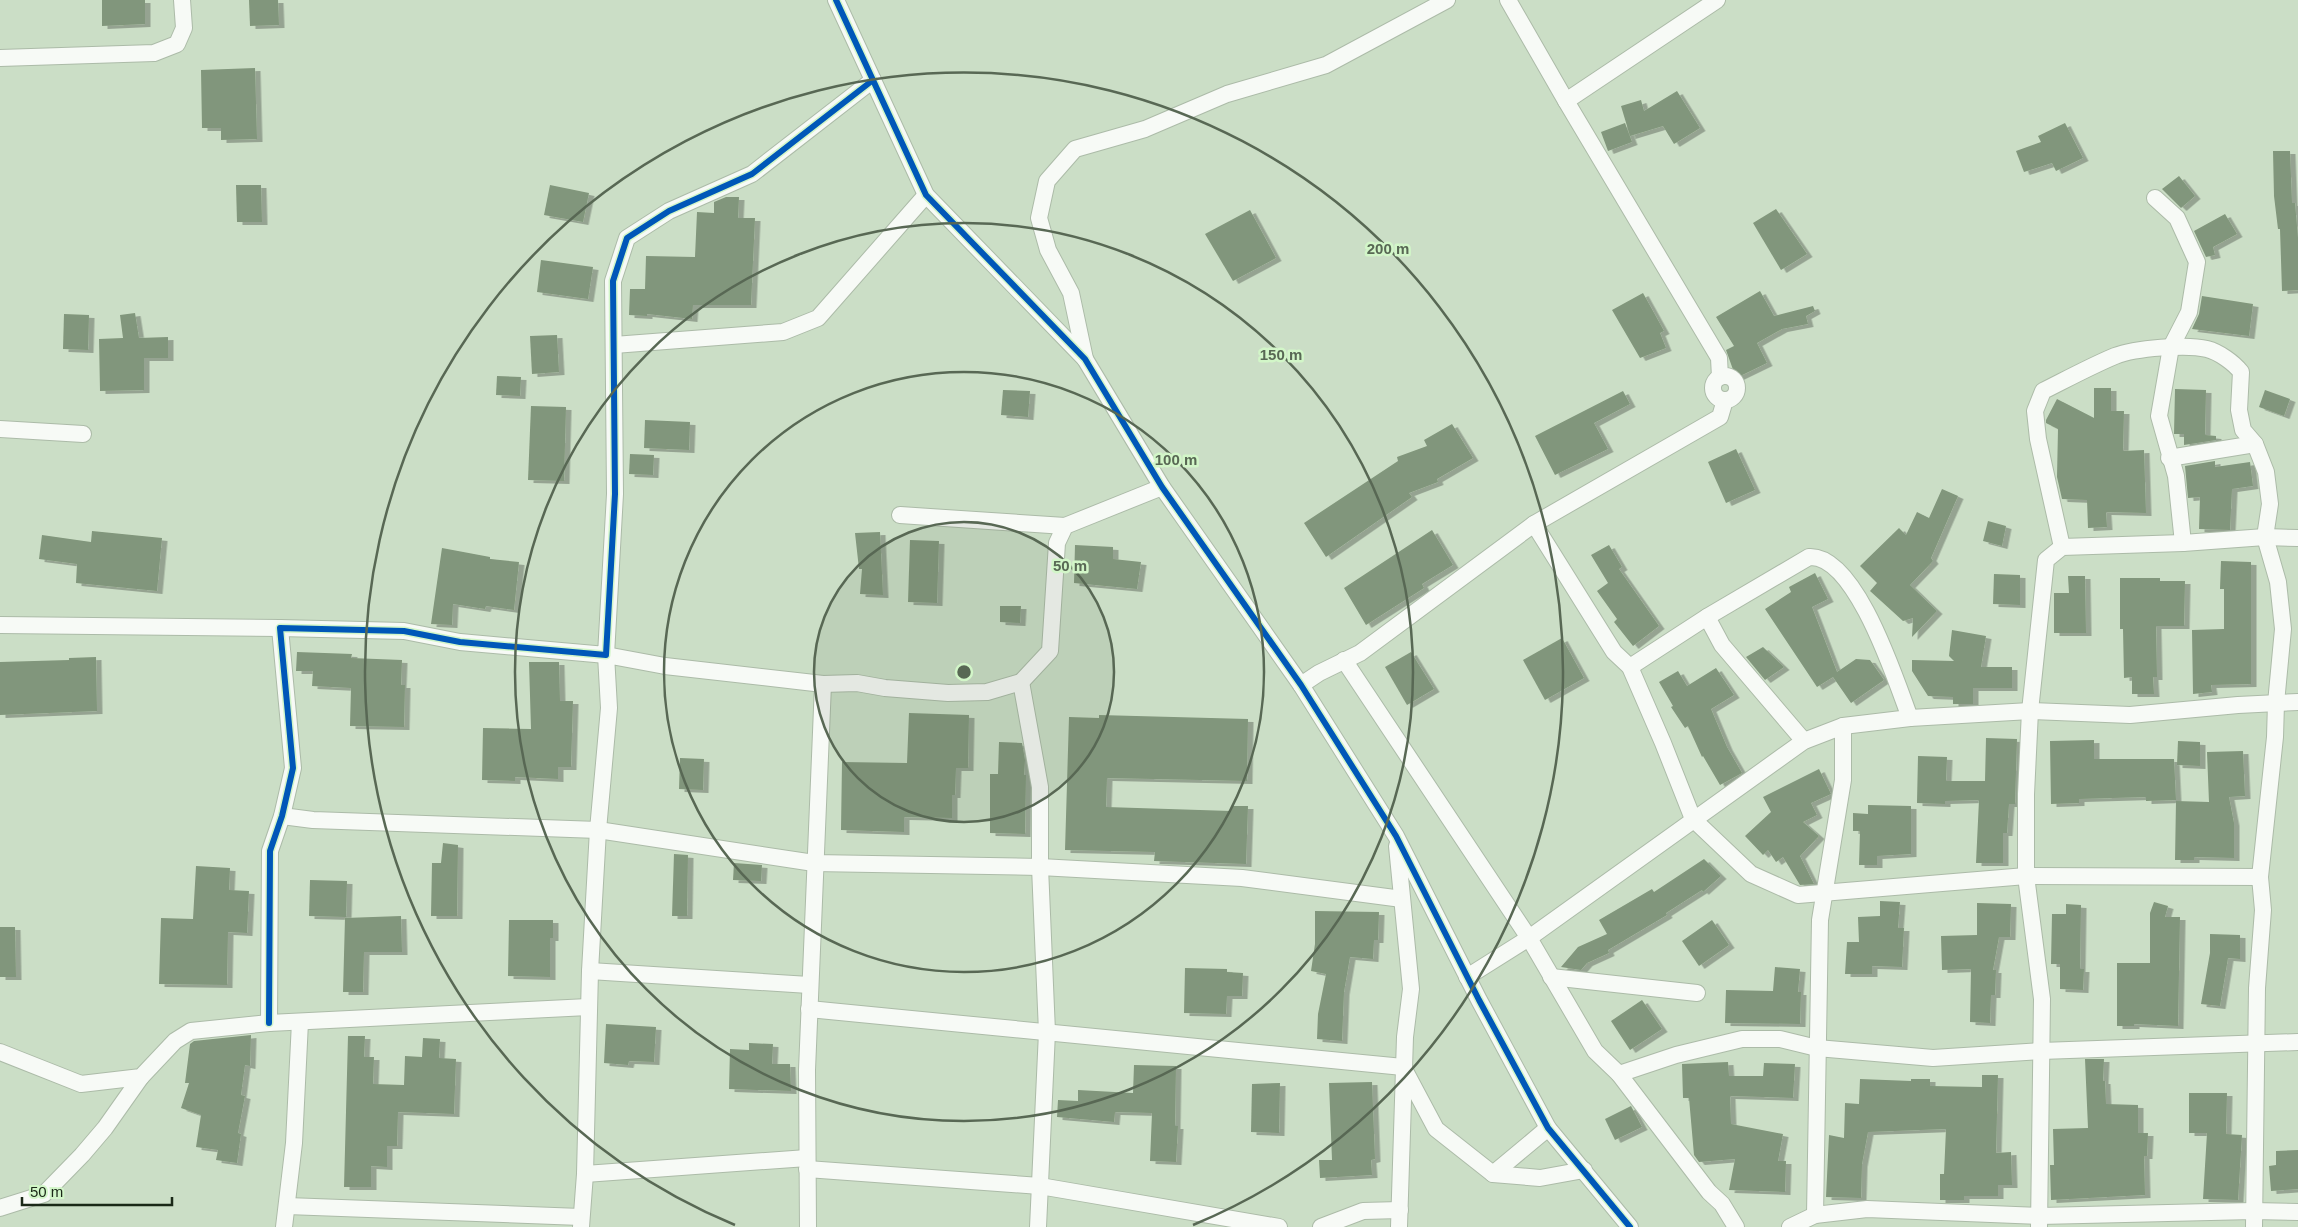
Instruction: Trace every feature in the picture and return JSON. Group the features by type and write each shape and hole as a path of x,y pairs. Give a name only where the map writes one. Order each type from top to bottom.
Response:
{"street":[{"path":"0,58 154,53 177,44 184,28 182,0"},
{"path":"836,0 926,195 1085,359 1162,487 1300,686 1396,836 1467,977 1548,1128 1630,1227"},
{"path":"1085,359 1071,293 1048,250 1039,218 1047,181 1075,148 1145,129 1228,94 1326,65 1447,0"},
{"path":"1300,686 1344,660 1360,653 1534,524 1720,417 1725,400 1734,395 1737,385 1730,377 1720,377 1719,358 1566,102 1508,0"},
{"path":"1566,102 1717,0"},
{"path":"287,1206 581,1222 585,1174 588,1007 598,830 609,708 606,655 615,494 613,282 628,238 669,210 752,174 873,80"},
{"path":"614,345 783,332 818,318 926,195"},
{"path":"2155,198 2177,218 2197,262 2189,312 2171,347 2159,416 2169,458 2176,476 2183,543"},
{"path":"2062,547 2038,439 2035,411 2043,391 2117,355 2171,347 2208,349 2234,363 2241,372 2239,410 2243,430 2256,444 2266,472 2270,504 2265,537 2278,582 2283,629 2276,703 2275,737 2260,877 2263,910 2257,988 2253,1219"},
{"path":"0,429 83,434"},
{"path":"2169,458 2256,444"},
{"path":"900,515 1065,526 1162,487"},
{"path":"1534,524 1614,652 1630,667 1693,819 1752,874 1798,895 2026,876 2260,877"},
{"path":"0,625 404,631 460,642 606,655 665,666 822,684 857,683 885,688 948,694 987,692 1021,682 1050,651 1057,543 1065,526"},
{"path":"2040,1221 2042,999 2026,876 2026,794 2030,711 2046,560 2062,547 2183,543 2265,537 2298,538"},
{"path":"1630,667 1707,616 1809,557 1818,556 1838,570 1857,594 1882,645 1910,718"},
{"path":"1707,616 1722,645 1804,741"},
{"path":"269,1023 270,851 282,816 293,768 280,628"},
{"path":"1344,660 1529,938 1595,1051 1619,1074 1709,1192 1722,1204 1736,1227"},
{"path":"1021,682 1040,787 1040,868 1047,1032 1038,1227"},
{"path":"808,1227 809,985 822,684"},
{"path":"1467,977 1529,938 1804,741 1843,726 1910,718 2030,711 2130,715 2298,702"},
{"path":"1815,1215 1820,920 1843,780 1843,726"},
{"path":"282,816 313,820 598,830 814,864 1040,868 1242,878 1402,899"},
{"path":"1396,836 1411,989 1400,1125 1399,1227"},
{"path":"590,971 809,985"},
{"path":"1551,977 1697,993"},
{"path":"0,1208 44,1194 100,1135 141,1077 174,1041 191,1031 269,1023 588,1007"},
{"path":"809,1009 1404,1067"},
{"path":"284,1227 294,1143 300,1022"},
{"path":"1619,1074 1676,1055 1742,1040 1780,1040 1817,1048 1933,1058 2041,1051 2298,1042"},
{"path":"0,1052 81,1084 141,1077"},
{"path":"1404,1067 1436,1129 1493,1174 1540,1178 1584,1170"},
{"path":"1493,1174 1548,1128"},
{"path":"585,1174 807,1164 1040,1186 1280,1227"},
{"path":"1790,1227 1815,1215 1867,1209 2040,1221 2253,1219 2298,1212"},
{"path":"1321,1227 1363,1211 1400,1210"}],"building":[{"path":"102,0 145,0 145,24 102,26"},
{"path":"249,0 278,0 279,25 250,26"},
{"path":"255,68 257,139 221,140 221,128 202,128 201,70"},
{"path":"1677,91 1700,128 1674,144 1663,126 1630,136 1621,106 1641,100 1644,111"},
{"path":"1625,123 1632,142 1608,151 1601,132"},
{"path":"2065,123 2083,158 2056,171 2052,163 2024,172 2016,151 2041,142 2038,136"},
{"path":"2273,151 2290,151 2292,203 2295,203 2298,238 2298,290 2282,291 2280,229 2278,229 2274,196"},
{"path":"2179,176 2195,196 2181,208 2162,189"},
{"path":"236,185 261,185 262,222 237,222"},
{"path":"550,185 589,193 583,222 544,215"},
{"path":"726,197 739,197 738,218 755,218 751,305 693,305 692,319 647,314 647,316 629,315 630,289 645,289 646,256 695,257 697,212 714,213 714,202"},
{"path":"1776,209 1807,254 1781,270 1753,223"},
{"path":"1250,210 1276,258 1233,281 1205,234"},
{"path":"2225,214 2237,234 2213,247 2215,255 2206,257 2194,231"},
{"path":"541,260 593,267 588,299 537,292"},
{"path":"1760,291 1774,316 1813,306 1815,311 1806,316 1808,324 1782,329 1757,343 1767,363 1736,378 1726,350 1734,346 1716,317"},
{"path":"1643,293 1664,331 1660,333 1666,348 1640,358 1612,310"},
{"path":"2202,296 2253,304 2249,336 2192,329 2199,314"},
{"path":"135,313 139,338 168,337 168,358 144,358 144,390 100,391 99,339 123,338 120,315"},
{"path":"64,314 89,315 88,350 63,349"},
{"path":"557,335 559,372 532,374 530,336"},
{"path":"497,376 521,377 520,396 496,395"},
{"path":"2094,388 2111,388 2111,411 2124,411 2123,451 2144,450 2146,513 2106,512 2107,527 2088,528 2087,500 2062,499 2057,477 2058,429 2046,423 2046,420 2057,399 2094,418"},
{"path":"2175,389 2206,390 2205,435 2216,436 2216,440 2184,445 2184,434 2174,434"},
{"path":"1003,390 1030,391 1028,417 1001,415"},
{"path":"2265,390 2290,399 2284,416 2259,407"},
{"path":"1623,391 1630,404 1594,423 1608,449 1555,475 1535,436"},
{"path":"531,406 566,407 564,481 528,480"},
{"path":"645,420 690,422 689,450 644,448"},
{"path":"1452,424 1473,458 1437,479 1438,482 1409,493 1412,497 1326,557 1304,523 1398,461 1397,457 1427,446 1424,440"},
{"path":"1736,449 1755,490 1726,503 1708,462"},
{"path":"630,454 654,455 653,475 629,474"},
{"path":"2215,461 2215,467 2250,462 2253,486 2232,489 2230,530 2199,529 2200,497 2188,498 2185,466"},
{"path":"1942,489 1958,496 1931,558 1933,561 1910,585 1937,611 1912,637 1913,618 1903,621 1870,591 1877,583 1860,566 1899,528 1906,535 1917,512 1929,518"},
{"path":"1988,521 2006,526 2002,546 1983,541"},
{"path":"1432,530 1453,565 1422,584 1424,588 1366,625 1344,588"},
{"path":"92,531 162,538 157,591 76,583 77,564 39,559 42,535 91,542"},
{"path":"880,532 883,595 860,594 862,569 859,569 855,533"},
{"path":"910,540 939,541 937,603 908,602"},
{"path":"1075,545 1113,547 1113,559 1141,562 1137,589 1074,583"},
{"path":"1609,545 1622,567 1619,569 1659,626 1633,646 1614,622 1617,619 1597,591 1608,583 1591,555"},
{"path":"442,548 490,557 490,559 519,562 514,610 486,606 485,609 453,604 452,625 431,624"},
{"path":"2221,561 2251,562 2251,684 2211,685 2212,692 2193,694 2192,630 2224,629 2224,589 2220,589"},
{"path":"1815,573 1828,599 1812,607 1837,672 1856,659 1870,660 1884,680 1851,703 1833,677 1817,687 1765,609 1791,592 1789,587"},
{"path":"1994,574 2020,575 2020,605 1993,604"},
{"path":"2068,576 2085,576 2086,633 2054,633 2054,593 2069,593"},
{"path":"2120,578 2160,578 2160,581 2185,581 2184,626 2156,626 2157,677 2153,677 2154,694 2132,694 2132,677 2124,678 2123,629 2120,629"},
{"path":"1000,606 1021,606 1020,623 1000,622"},
{"path":"1952,630 1986,636 1981,667 2012,667 2012,688 1973,688 1973,704 1953,704 1953,697 1928,696 1912,671 1912,660 1954,661 1949,656"},
{"path":"1562,638 1584,678 1545,700 1523,660"},
{"path":"1763,647 1784,667 1765,680 1746,657"},
{"path":"297,652 352,654 351,658 402,660 401,685 405,685 404,727 350,726 351,688 312,686 313,671 296,671"},
{"path":"1411,652 1434,689 1407,705 1385,667"},
{"path":"96,657 97,711 0,715 0,662 69,660 69,658"},
{"path":"529,662 559,662 560,701 573,701 571,767 558,767 558,779 515,777 515,781 482,780 483,728 531,729"},
{"path":"1716,668 1734,695 1711,709 1727,747 1742,773 1720,785 1702,757 1688,726 1685,728 1671,707 1673,706 1659,682 1678,671 1687,686"},
{"path":"909,713 969,715 968,768 956,768 955,795 952,795 952,818 904,817 904,832 841,830 842,762 907,763"},
{"path":"1099,715 1248,719 1247,781 1107,778 1106,807 1231,811 1232,806 1248,806 1246,864 1154,861 1155,852 1065,850 1069,717 1099,718"},
{"path":"1986,738 2017,739 2015,804 2009,804 2007,833 2003,833 2003,863 1976,863 1979,800 1945,801 1945,804 1917,803 1918,756 1947,757 1946,781 1985,781"},
{"path":"2094,740 2094,759 2174,759 2176,800 2146,801 2146,797 2079,799 2079,803 2051,804 2050,741"},
{"path":"2178,741 2200,742 2200,766 2177,765"},
{"path":"999,742 1022,743 1025,760 1024,775 1026,775 1025,834 990,833 990,774 998,774"},
{"path":"2243,751 2245,796 2229,797 2234,823 2234,858 2194,857 2194,860 2175,860 2176,801 2209,802 2207,752"},
{"path":"680,758 704,759 703,790 679,789"},
{"path":"1819,769 1831,794 1811,803 1817,815 1803,822 1819,836 1800,856 1814,884 1800,885 1783,857 1776,862 1768,850 1763,855 1745,836 1771,812 1763,797"},
{"path":"1868,805 1911,806 1911,854 1877,856 1877,865 1859,865 1860,831 1853,831 1853,813 1868,814"},
{"path":"443,843 458,845 457,916 431,916 432,863 441,863"},
{"path":"674,854 688,855 687,916 672,916"},
{"path":"1704,859 1721,876 1703,892 1702,890 1666,913 1667,915 1608,950 1609,953 1587,963 1581,970 1561,967 1578,947 1607,934 1599,920 1652,889 1654,892"},
{"path":"734,863 762,865 761,881 733,880"},
{"path":"196,866 230,868 229,890 249,891 247,933 228,932 227,985 159,984 161,918 193,919"},
{"path":"310,880 347,881 346,917 309,916"},
{"path":"1880,901 1900,902 1898,928 1904,928 1902,967 1872,966 1872,974 1845,974 1847,942 1859,942 1858,917 1880,916"},
{"path":"2154,902 2168,906 2165,917 2180,917 2178,1026 2134,1024 2134,1026 2117,1026 2117,963 2150,963 2150,913"},
{"path":"1977,903 2011,904 2010,937 1999,937 1993,970 1996,970 1995,995 1991,995 1990,1023 1970,1022 1971,969 1942,970 1941,936 1977,935"},
{"path":"2066,904 2081,905 2080,969 2084,969 2083,990 2060,989 2060,964 2051,964 2052,914 2066,914"},
{"path":"1315,911 1379,912 1378,940 1374,940 1373,959 1350,957 1344,992 1342,1041 1317,1039 1318,1014 1326,974 1311,971 1315,944"},
{"path":"401,916 402,952 364,952 363,992 343,992 345,918"},
{"path":"509,920 553,920 553,938 550,938 550,977 508,976"},
{"path":"1712,920 1729,945 1699,966 1682,941"},
{"path":"0,927 15,927 16,977 0,977"},
{"path":"2210,934 2240,935 2240,959 2228,958 2220,1006 2201,1004 2210,953"},
{"path":"1775,967 1800,969 1798,992 1801,992 1800,1024 1725,1023 1726,990 1773,991"},
{"path":"1185,968 1227,969 1227,972 1243,973 1242,996 1227,996 1226,1014 1184,1013"},
{"path":"1642,1000 1662,1029 1630,1050 1611,1021"},
{"path":"606,1024 656,1027 654,1062 629,1061 628,1065 604,1063"},
{"path":"251,1035 250,1066 245,1065 241,1095 245,1096 238,1133 241,1134 237,1163 216,1160 218,1150 196,1147 201,1115 181,1108 189,1083 185,1083 190,1044 194,1041"},
{"path":"348,1036 365,1036 364,1057 374,1057 373,1084 404,1085 405,1056 422,1057 423,1038 440,1039 439,1058 456,1059 454,1114 398,1112 397,1146 387,1146 387,1167 371,1166 371,1187 344,1187"},
{"path":"749,1043 773,1044 772,1064 790,1064 791,1091 729,1089 730,1049 749,1050"},
{"path":"2085,1059 2104,1059 2103,1081 2105,1081 2106,1104 2138,1105 2138,1133 2148,1133 2147,1156 2144,1156 2145,1195 2051,1200 2050,1165 2054,1165 2053,1129 2088,1128"},
{"path":"1728,1062 1729,1076 1763,1076 1764,1063 1795,1064 1793,1098 1730,1096 1731,1124 1783,1134 1778,1161 1786,1161 1785,1192 1729,1190 1735,1159 1699,1162 1694,1155 1689,1098 1683,1098 1682,1064"},
{"path":"1134,1065 1176,1066 1175,1126 1178,1126 1176,1162 1150,1161 1152,1113 1115,1112 1114,1122 1057,1117 1058,1100 1078,1101 1078,1090 1133,1093"},
{"path":"1982,1075 1998,1075 1996,1153 2011,1152 2012,1185 1998,1185 1998,1196 1964,1196 1964,1200 1940,1200 1940,1174 1944,1174 1946,1129 1868,1132 1862,1164 1861,1198 1826,1197 1829,1135 1844,1138 1845,1103 1859,1104 1860,1079 1911,1081 1911,1079 1930,1079 1930,1086 1982,1087"},
{"path":"1372,1082 1375,1159 1371,1160 1372,1175 1320,1178 1319,1160 1332,1160 1329,1083"},
{"path":"1280,1083 1279,1133 1251,1132 1252,1084"},
{"path":"2189,1093 2227,1093 2226,1134 2242,1135 2238,1200 2203,1199 2207,1133 2189,1133"},
{"path":"1631,1106 1642,1127 1615,1140 1605,1119"},
{"path":"2298,1150 2298,1189 2271,1191 2269,1166 2276,1165 2276,1151"}],"cycle path":[{"path":"836,0 926,195 1085,359 1162,487 1301,685 1396,836 1479,1000 1548,1128 1630,1227"},
{"path":"269,1023 270,851 282,816 293,768 280,628 404,631 460,642 606,655 615,494 613,281 627,238 669,211 752,174 873,80"}]}
